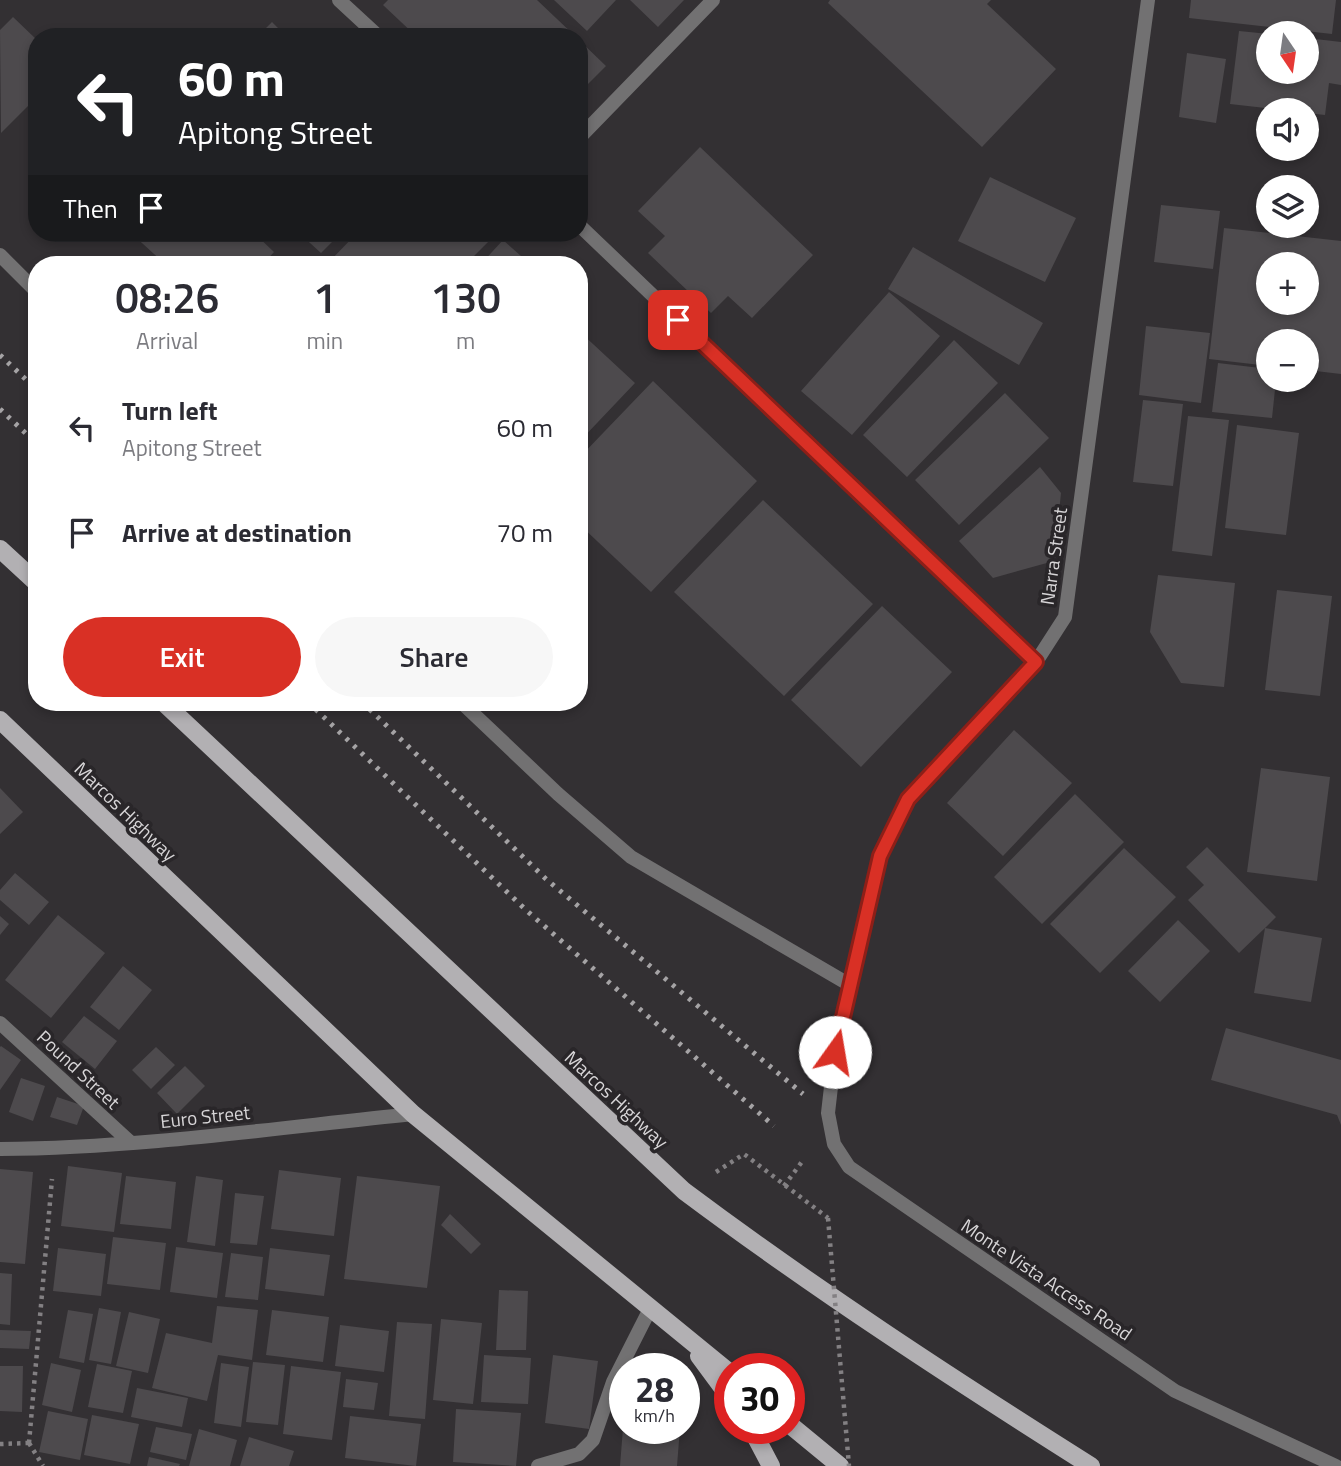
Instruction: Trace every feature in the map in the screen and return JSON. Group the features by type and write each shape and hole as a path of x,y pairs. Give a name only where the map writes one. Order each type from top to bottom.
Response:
{"main road":[{"path":"0,549 28,575"},
{"name":"Marcos Highway","path":"173,711 684,1191 776,1260 978,1395 1091,1466"},
{"name":"Marcos Highway","path":"0,720 413,1114 714,1360"},
{"path":"680,1331 714,1377"},
{"path":"805,1437 840,1466"},
{"path":"759,1444 771,1466"}],"street":[{"path":"339,0 369,28"},
{"path":"588,129 713,0"},
{"name":"Narra Street","path":"835,1052 880,856 908,799 1036,662 1065,617 1148,0"},
{"path":"588,234 1036,662"},
{"path":"0,255 28,283"},
{"path":"470,711 558,794 631,857 850,985"},
{"name":"Pound Street","path":"0,1023 131,1143"},
{"name":"Monte Vista Access Road","path":"835,1052 828,1113 834,1144 849,1167 1175,1391 1336,1466"},
{"name":"Euro Street","path":"0,1149 54,1149 131,1143 413,1114"},
{"path":"538,1466 579,1454 593,1440 613,1382 651,1307"}],"path":[{"path":"43,1466 29,1443 54,1149"},
{"path":"744,1154 828,1218 849,1466"},
{"path":"0,1444 29,1443"}],"building":[{"path":"388,0 537,0 567,28 407,28 383,5"},
{"path":"554,0 616,0 588,30"},
{"path":"630,0 684,0 658,27"},
{"path":"830,0 991,0 987,4 1056,69 982,147 828,3"},
{"path":"1191,0 1336,0 1332,34 1320,33 1320,21 1256,21 1256,25 1189,18"},
{"path":"13,17 28,31 28,106 1,133 0,30"},
{"path":"272,22 278,28 266,28"},
{"path":"1239,31 1256,33 1256,84 1320,84 1320,40 1341,42 1341,85 1329,83 1325,115 1319,114 1319,98 1256,98 1256,107 1230,104"},
{"path":"588,49 606,66 588,84"},
{"path":"1187,53 1226,59 1216,123 1179,117"},
{"path":"700,147 813,255 752,318 728,296 711,313 648,253 665,236 638,211"},
{"path":"990,177 1076,218 1045,282 958,241"},
{"path":"1161,205 1220,211 1213,269 1154,262"},
{"path":"1224,228 1256,232 1256,238 1341,241 1341,374 1319,371 1319,329 1256,329 1256,364 1209,359"},
{"path":"141,242 263,242 274,252 270,256 156,256"},
{"path":"309,242 332,242 321,253"},
{"path":"348,242 488,242 474,256 335,256"},
{"path":"501,242 505,242 521,256 488,256"},
{"path":"913,247 1043,323 1019,365 888,289"},
{"path":"889,292 940,336 852,435 801,391"},
{"path":"1146,326 1210,333 1201,403 1139,395"},
{"path":"588,339 635,383 588,433"},
{"path":"954,340 998,383 907,477 863,435"},
{"path":"1218,363 1256,367 1256,392 1275,392 1272,418 1212,412"},
{"path":"653,381 757,481 651,592 588,532 588,449"},
{"path":"1005,393 1049,438 959,525 915,480"},
{"path":"1143,400 1183,404 1173,486 1133,482"},
{"path":"1188,416 1229,420 1212,556 1172,551"},
{"path":"1237,425 1299,433 1286,535 1225,528"},
{"path":"1040,467 1061,493 1054,561 993,578 959,541"},
{"path":"763,500 873,604 784,696 674,592"},
{"path":"1158,575 1235,583 1224,687 1181,683 1150,632"},
{"path":"1277,590 1332,596 1320,696 1265,690"},
{"path":"882,606 952,672 861,767 791,700"},
{"path":"1014,730 1072,783 1003,856 947,803"},
{"path":"1261,768 1330,777 1317,881 1247,872"},
{"path":"0,788 23,812 0,834"},
{"path":"1075,794 1124,842 1042,924 994,877"},
{"path":"1207,847 1276,917 1239,953 1188,900 1204,885 1186,867"},
{"path":"1124,848 1176,897 1100,973 1050,924"},
{"path":"15,873 49,902 29,925 0,900 0,890"},
{"path":"58,915 105,953 51,1018 5,980"},
{"path":"0,916 9,924 0,935"},
{"path":"1178,920 1210,951 1160,1002 1128,971"},
{"path":"1265,928 1322,938 1311,1002 1254,993"},
{"path":"123,966 152,990 119,1030 90,1007"},
{"path":"84,1016 117,1041 95,1069 62,1042"},
{"path":"1226,1028 1341,1060 1341,1125 1337,1115 1211,1080"},
{"path":"0,1047 21,1060 0,1090"},
{"path":"156,1047 175,1065 151,1089 132,1070"},
{"path":"185,1066 205,1086 177,1114 157,1093"},
{"path":"21,1078 45,1086 33,1121 9,1112"},
{"path":"57,1097 84,1106 77,1125 50,1117"},
{"path":"68,1166 122,1173 114,1232 61,1226"},
{"path":"0,1169 33,1172 25,1264 0,1262"},
{"path":"279,1170 341,1178 334,1236 271,1229"},
{"path":"126,1176 176,1182 171,1229 120,1224"},
{"path":"196,1176 223,1180 215,1246 187,1242"},
{"path":"357,1176 440,1186 427,1288 344,1279"},
{"path":"235,1193 264,1196 257,1245 230,1243"},
{"path":"450,1214 481,1244 471,1254 441,1225"},
{"path":"113,1237 166,1243 160,1290 107,1284"},
{"path":"176,1247 223,1253 217,1298 170,1292"},
{"path":"58,1248 106,1254 101,1296 53,1291"},
{"path":"270,1248 330,1255 324,1296 265,1289"},
{"path":"231,1253 263,1257 258,1300 225,1297"},
{"path":"0,1273 12,1274 10,1325 0,1324"},
{"path":"499,1290 528,1291 526,1350 496,1350"},
{"path":"217,1306 258,1310 252,1360 218,1355 207,1401 152,1388 166,1333 212,1343"},
{"path":"99,1308 121,1312 111,1364 89,1360"},
{"path":"68,1310 93,1314 84,1363 59,1358"},
{"path":"272,1310 329,1317 323,1362 266,1355"},
{"path":"129,1312 160,1319 148,1373 116,1366"},
{"path":"441,1319 482,1323 473,1404 433,1400"},
{"path":"397,1322 432,1324 425,1419 389,1416"},
{"path":"340,1325 389,1331 384,1372 335,1366"},
{"path":"0,1330 31,1331 29,1349 0,1348"},
{"path":"484,1355 531,1358 528,1404 481,1402"},
{"path":"553,1355 598,1361 589,1429 545,1423"},
{"path":"253,1362 285,1365 278,1425 246,1422"},
{"path":"51,1363 81,1370 72,1412 42,1405"},
{"path":"221,1363 249,1367 241,1427 214,1423"},
{"path":"97,1364 132,1371 123,1413 88,1407"},
{"path":"0,1366 23,1366 22,1412 0,1411"},
{"path":"291,1366 341,1372 332,1440 283,1434"},
{"path":"346,1379 378,1383 374,1410 343,1407"},
{"path":"137,1388 188,1398 182,1427 131,1417"},
{"path":"456,1409 521,1413 516,1466 453,1462"},
{"path":"48,1411 88,1419 80,1460 39,1452"},
{"path":"92,1415 139,1424 130,1464 84,1455"},
{"path":"350,1416 421,1424 416,1466 345,1458"},
{"path":"156,1427 192,1434 186,1460 150,1452"},
{"path":"199,1429 237,1440 230,1466 189,1466"},
{"path":"249,1437 294,1451 289,1466 240,1466"},
{"path":"622,1444 679,1444 677,1466 620,1466"},
{"path":"149,1457 180,1464 147,1466"}],"railway":[{"path":"0,355 28,381"},
{"path":"0,409 28,435"},
{"path":"317,711 527,911 774,1126"},
{"path":"371,711 546,879 803,1094"}],"route":[{"path":"678,320 1036,662 908,799 880,856 835,1052"}]}
